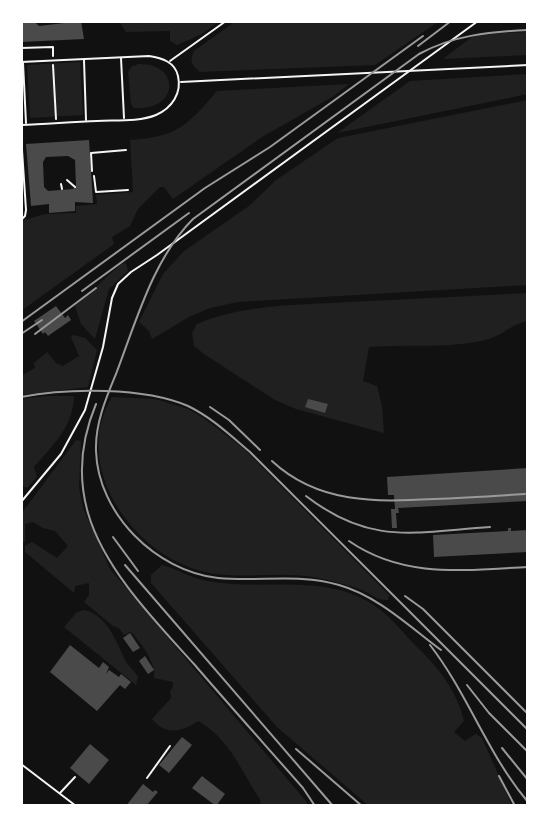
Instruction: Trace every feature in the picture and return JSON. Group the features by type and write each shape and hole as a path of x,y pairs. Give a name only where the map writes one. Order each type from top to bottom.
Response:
{"lane":[{"path":"169,62 226,21"},
{"path":"21,502 61,454 85,410 103,347 112,298 118,284 478,21"},
{"path":"21,125 26,125 86,121 124,120 156,115 176,98 180,82 177,71 169,62 149,56 22,62 26,125"},
{"path":"120,57 124,120"},
{"path":"84,58 86,121"},
{"path":"180,82 528,65"},
{"path":"21,135 26,215 21,220"},
{"path":"93,171 91,153 126,150"},
{"path":"147,778 170,746"},
{"path":"21,764 76,806"},
{"path":"60,794 75,777"}],"path":[{"path":"21,48 53,47 53,53"},
{"path":"53,60 57,123"},
{"path":"93,171 96,192 128,190"},
{"path":"67,180 75,187"},
{"path":"61,184 62,189"}],"shaded area":[{"path":"119,21 220,21 200,35 177,45 170,41 170,31 126,32"},
{"path":"236,21 439,21 375,65 200,72 192,63 194,51"},
{"path":"528,32 528,55 443,59 473,36"},
{"path":"80,62 83,115 30,118 27,65"},
{"path":"139,64 162,71 168,78 169,87 167,95 160,102 149,107 134,108 131,104 128,72 132,66"},
{"path":"528,74 528,94 337,133 410,81"},
{"path":"349,84 334,96 262,137 173,199 164,187 160,187 138,209 130,226 112,237 114,244 21,311 21,221 45,214 76,213 76,206 97,204 96,195 133,192 130,140 159,136 180,128 217,91"},
{"path":"528,100 528,285 238,302 210,308 189,317 152,339 149,331 139,322 163,274 184,251 249,206 276,180 338,138"},
{"path":"126,263 128,271 109,289 95,339 81,324 75,306 121,264"},
{"path":"528,293 528,321 489,339 445,345 369,347 363,381 377,386 384,433 296,409 275,400 194,346 192,333 197,324 215,317 253,309"},
{"path":"73,335 85,338 97,350 88,387 21,395 21,376 35,368 34,363 47,352 56,363 63,366 79,356 71,337"},
{"path":"72,396 73,408 61,435 34,467 37,477 27,488 21,485 21,399"},
{"path":"112,397 155,399 188,409 205,419 243,448 389,595 388,600 318,578 230,575 201,571 176,561 152,546 131,526 115,503 104,477 98,450 101,423"},
{"path":"76,440 81,441 79,488 83,508 110,569 310,806 259,806 261,801 234,756 219,737 198,721 180,730 168,730 157,724 152,719 171,698 173,682 154,678 151,660 133,634 130,632 124,635 119,628 84,602 89,595 89,583 75,586 74,593 25,552 25,546 32,542 57,558 68,546 55,531 33,522 25,524 25,541 21,544 21,514"},
{"path":"162,565 207,581 317,586 338,590 378,608 446,680 464,721 454,732 465,741 476,734 482,738 512,806 369,806 277,727 151,583 151,575"},
{"path":"85,610 93,613 110,629 125,661 138,677 136,685 64,627 77,612"}],"building":[{"path":"21,21 34,21 39,26 81,21 84,39 21,42"},
{"path":"89,140 93,203 75,202 75,211 49,213 49,204 31,206 26,144","holes":["68,156 75,160 76,185 73,189 48,191 44,187 43,162 46,157"]},
{"path":"56,306 65,318 68,315 71,320 48,336 45,332 43,334 34,321"},
{"path":"308,399 328,404 325,413 305,407"},
{"path":"528,468 528,501 398,508 397,528 392,528 391,509 395,509 394,495 388,495 387,477"},
{"path":"508,528 511,528 511,531 528,530 528,552 434,557 433,535 508,531"},
{"path":"130,633 140,648 133,652 123,638"},
{"path":"70,645 99,668 103,662 109,667 106,674 109,670 119,677 121,674 131,682 125,689 120,685 97,711 50,672"},
{"path":"145,656 154,670 148,674 139,661"},
{"path":"182,737 192,745 169,773 159,765"},
{"path":"90,744 109,760 89,784 70,768"},
{"path":"202,776 225,794 216,806 192,788"},
{"path":"143,784 153,792 158,792 146,806 126,806"}],"railway":[{"path":"418,46 451,21"},
{"path":"441,650 380,604 339,585 309,579 218,578 173,564 134,536 119,517 99,474 97,431 105,402 156,272 179,235 193,219 419,54 472,36 528,30"},
{"path":"21,322 205,188 270,147 423,36"},
{"path":"82,291 189,213"},
{"path":"35,334 96,288"},
{"path":"21,334 42,320"},
{"path":"21,397 61,392 128,392 170,400 205,415 249,451 528,730"},
{"path":"96,404 84,444 82,485 88,513 106,554 148,613 303,788 315,806"},
{"path":"210,407 229,420 260,450"},
{"path":"272,461 309,486 328,493 369,500 525,494"},
{"path":"306,496 351,523 373,529 416,533 490,527"},
{"path":"113,537 138,571"},
{"path":"349,541 391,562 413,567 458,570 528,567"},
{"path":"125,565 333,806"},
{"path":"405,596 423,609 526,712"},
{"path":"430,645 456,684 501,765 528,802"},
{"path":"467,685 489,713 528,752"},
{"path":"502,748 528,780"},
{"path":"296,749 362,806"},
{"path":"499,776 515,806"}]}
